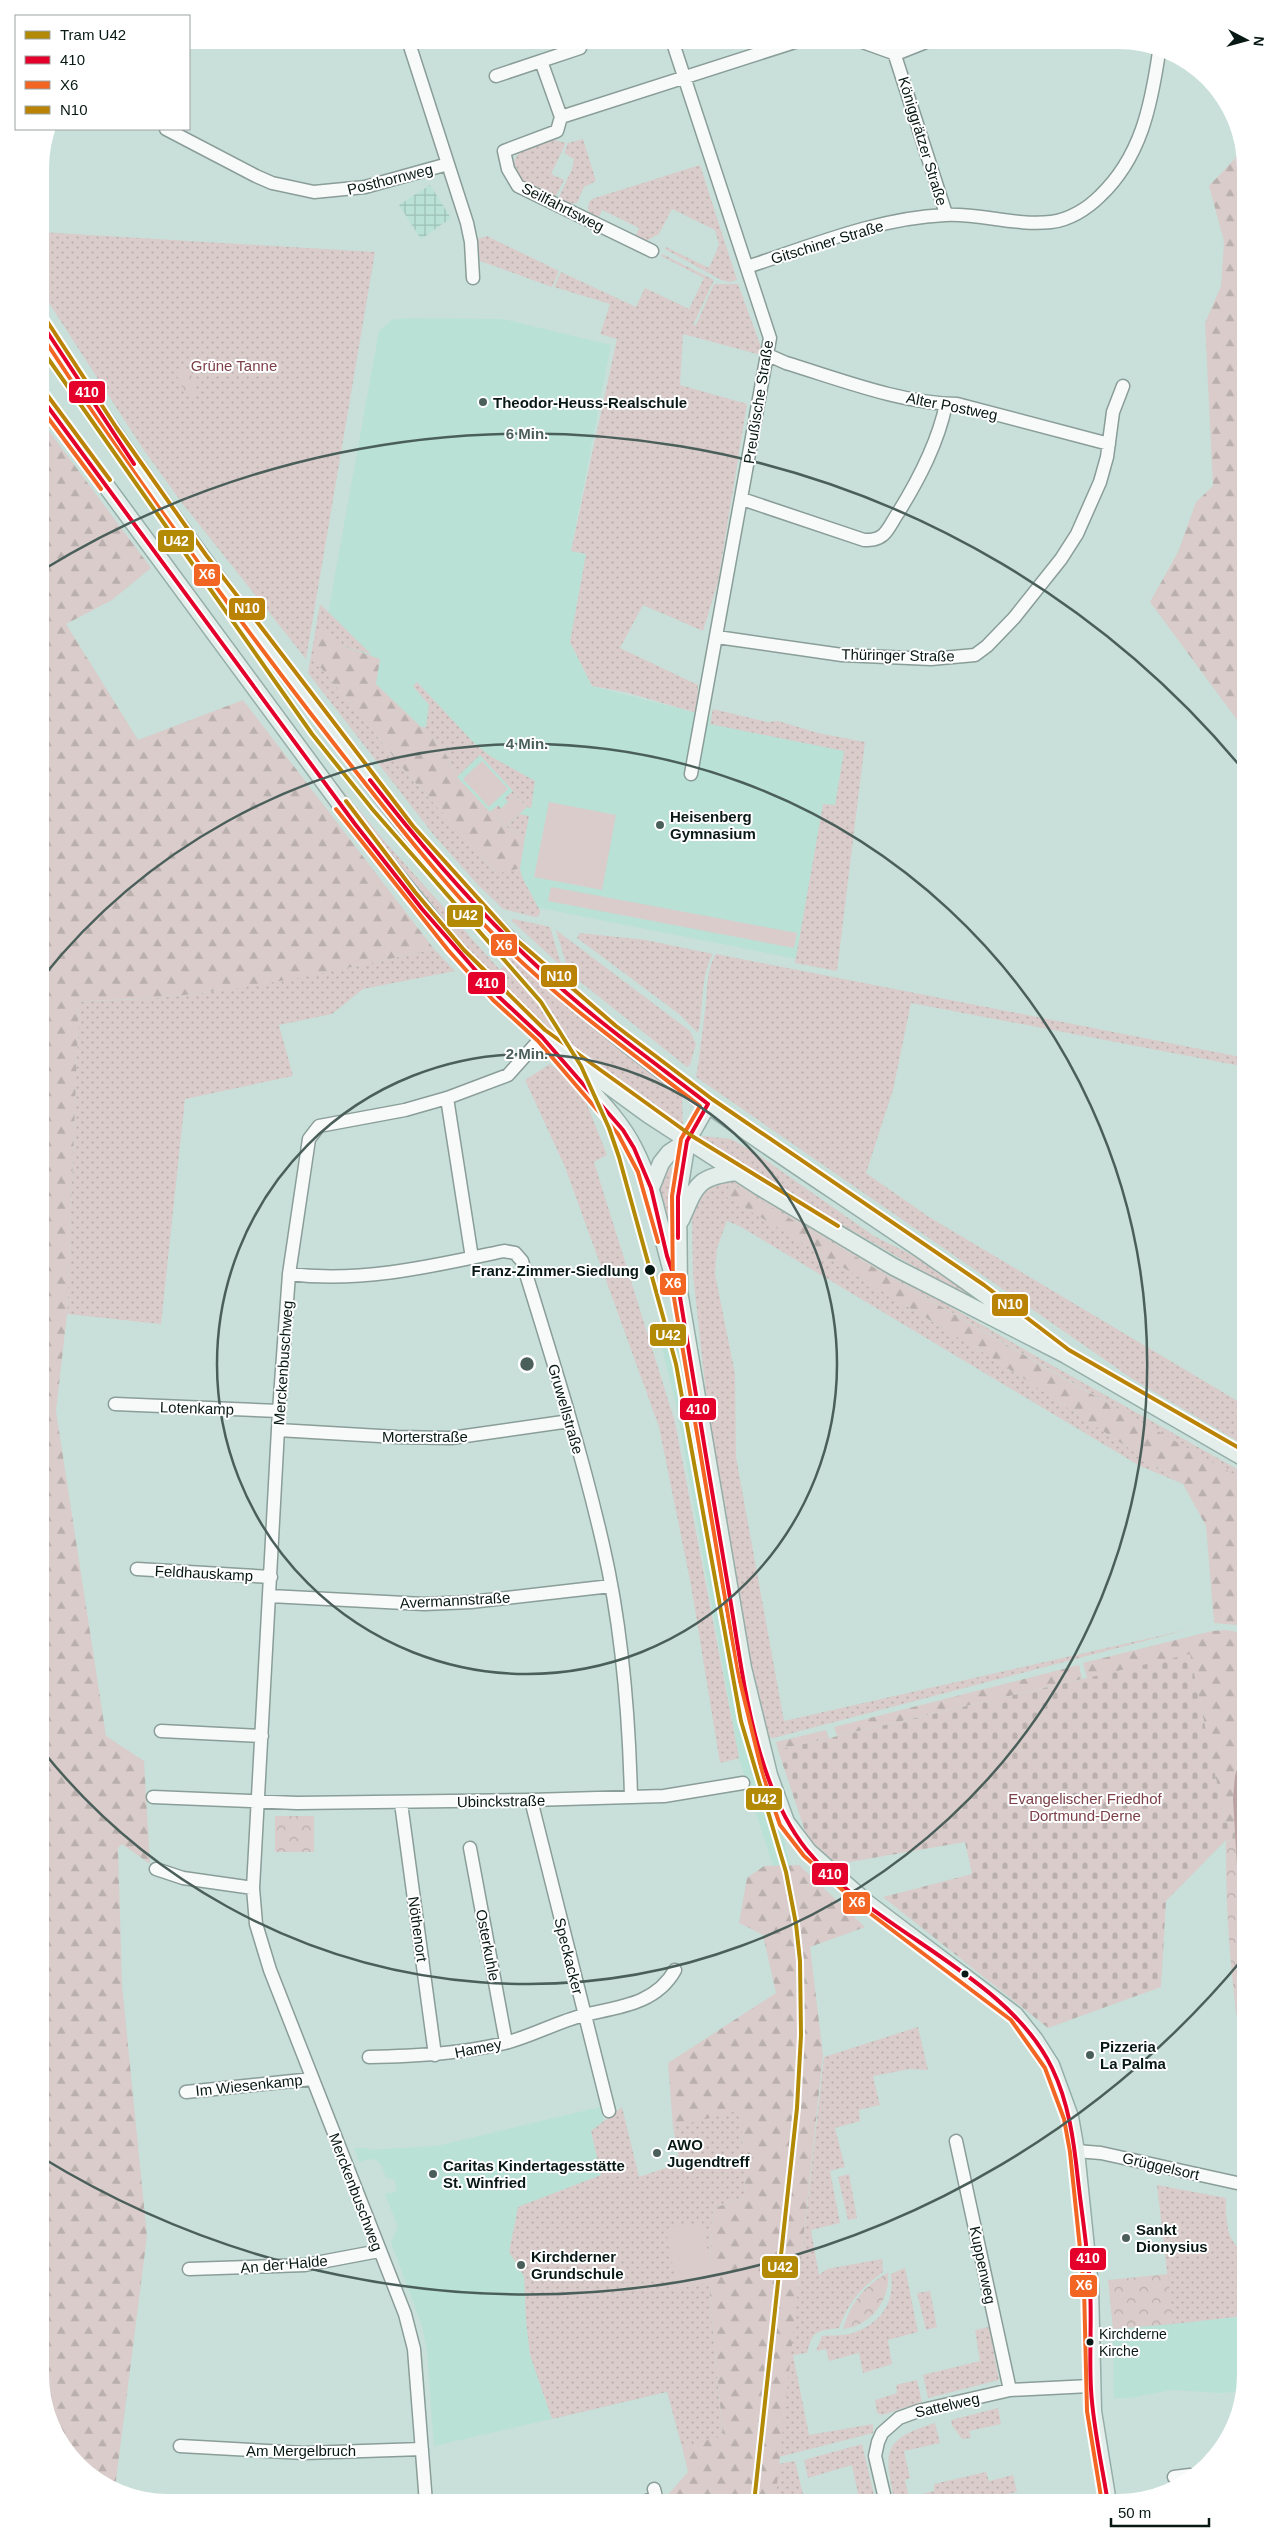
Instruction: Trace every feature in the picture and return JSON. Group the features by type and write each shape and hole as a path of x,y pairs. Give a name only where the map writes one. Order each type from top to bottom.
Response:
{"main road":[{"path":"49,335 111,430 202,559 408,830 475,906 508,940 567,994 632,1047 708,1104 980,1290 1066,1355"},
{"path":"49,408 361,832 453,946 498,996 542,1037 623,1130 634,1148 652,1188 667,1256 679,1291"},
{"path":"542,1037 648,1115 687,1141 894,1267 1066,1355 1237,1454"},
{"path":"708,1104 687,1141 678,1197 679,1291 714,1508 750,1706 769,1775 786,1822 809,1852 841,1882 893,1924 1015,2015 1035,2040 1051,2065 1070,2117 1076,2151 1089,2278 1090,2386 1107,2494"},
{"path":"652,1188 661,1163 669,1153 687,1141"},
{"path":"678,1226 693,1191 700,1183 709,1176 736,1172"}],"street":[{"path":"411,49 469,232 472,278"},
{"path":"496,76 577,49"},
{"name":"Preußische Straße","path":"675,49 770,338 718,637 691,774"},
{"path":"541,61 560,117 772,49"},
{"path":"882,49 896,54 908,49"},
{"name":"Königgrätzer Straße","path":"894,49 946,214"},
{"name":"Gitschiner Straße","path":"747,267 863,229 946,214 1052,222 1078,213 1093,203 1113,185 1136,148 1153,98 1159,56"},
{"name":"Seilfahrtsweg","path":"560,117 558,131 504,151 508,169 518,186 652,251"},
{"name":"Posthornweg","path":"168,130 272,183 314,192 365,187 448,164"},
{"name":"Alter Postweg","path":"768,355 786,363 840,380 933,404 957,404 1109,444"},
{"path":"1109,444 1113,412 1123,386"},
{"path":"742,498 864,540 874,540 889,527 918,479 943,419 946,404"},
{"name":"Thüringer Straße","path":"718,637 842,655 931,659 975,654 987,646 1014,618 1061,558 1089,509 1100,482 1109,444"},
{"name":"Merckenbuschweg","path":"425,2494 414,2349 405,2314 270,1970 256,1924 253,1888 279,1411 289,1274 309,1139 319,1126 328,1122 405,1110 446,1098 508,1075 542,1037"},
{"path":"446,1098 472,1258"},
{"name":"Gruwellstraße","path":"289,1274 323,1277 369,1276 504,1251 515,1253 522,1261 570,1421 603,1546 611,1586 628,1715 631,1797"},
{"name":"Lotenkamp","path":"115,1404 279,1411"},
{"name":"Morterstraße","path":"278,1430 451,1438 570,1421"},
{"name":"Feldhauskamp","path":"137,1569 270,1577"},
{"name":"Avermannstraße","path":"270,1596 424,1604 471,1602 611,1586"},
{"path":"161,1731 262,1736"},
{"name":"Ubinckstraße","path":"258,1802 401,1803 631,1797 692,1793 743,1783"},
{"path":"153,1797 258,1802"},
{"name":"Speckacker","path":"531,1800 609,2111"},
{"name":"Nöthenort","path":"401,1803 435,2055"},
{"name":"Osterkuhle","path":"470,1848 506,2042"},
{"path":"156,1869 183,1878 253,1888"},
{"name":"Hamey","path":"369,2057 435,2055 467,2051 506,2042 584,2016 650,1997 669,1980 675,1970"},
{"name":"Im Wiesenkamp","path":"186,2092 312,2079"},
{"name":"Kuppenweg","path":"956,2141 1010,2390"},
{"name":"Grüggelsort","path":"1076,2151 1101,2153 1237,2184"},
{"name":"An der Halde","path":"189,2269 305,2265 379,2251"},
{"name":"Sattelweg","path":"884,2494 875,2456 878,2442 889,2426 908,2414 1010,2390 1090,2386"},
{"name":"Am Mergelbruch","path":"180,2446 304,2453 422,2449"},
{"path":"1174,2477 1181,2476"},
{"path":"654,2489 655,2494"}],"shaded area":[{"path":"430,185 451,218 421,239 399,205"},
{"name":"Heisenberg Gymnasium","path":"409,318 503,319 611,345 571,550 586,554 570,642 592,686 697,713 860,745 833,966 530,906 325,630 379,331 392,320"},
{"path":"675,1328 740,1692 764,1782 785,1835 783,1836 797,1892 781,1911 772,1863 739,1758 676,1405 658,1332"},
{"name":"Kirchderner Grundschule","path":"600,2107 618,2173 668,2392 434,2446 427,2351 422,2326 391,2242 398,2227 385,2194 397,2191 394,2179 386,2178 382,2166 376,2160 369,2159 359,2162 354,2148 368,2148 368,2150 437,2146"},
{"path":"1237,2317 1236,2392 1222,2393 1171,2390 1130,2398 1114,2398 1113,2329"}],"green space":[{"path":"550,139 566,143 551,174 564,180 555,198 520,179 514,163 516,157 523,149"},
{"path":"583,139 596,181 584,187 577,203 568,204 558,199 572,169 574,159 564,153 568,143"},
{"path":"1236,157 1237,720 1150,602 1178,552 1196,502 1213,486 1205,323 1221,286 1224,241 1209,186"},
{"path":"700,165 737,280 730,282 721,280 665,249 666,247 709,268 719,245 715,230 672,209 659,234 646,241 635,237 639,228 602,210 598,219 588,211 589,202 592,199"},
{"name":"Grüne Tanne","path":"49,233 375,252 306,659 182,503 143,449 49,303"},
{"path":"487,236 559,271 552,287 480,261 477,239"},
{"path":"662,254 714,280 693,325 696,325 714,284 738,284 761,347 761,355 683,334 680,385 747,404 718,582 703,631 643,605 620,648 698,685 697,713 625,692 592,686 570,642 586,554 571,551 617,339 600,334 610,304 554,287 561,272 636,307 645,288 689,309 704,278 661,256"},
{"path":"174,369 189,369 196,387 194,395 184,392"},
{"path":"49,431 151,568 112,600 66,624 138,740 243,700 434,949 334,971 233,989 155,998 79,1002 67,1314 56,1411 106,1736 144,1761 150,1864 122,1844 118,1848 122,1985 147,2236 116,2482 95,2470 73,2448 55,2414 49,2383"},
{"path":"320,604 372,655 340,645 313,658 411,778 496,873 520,868 522,877 540,911 539,916 535,917 503,909 477,884 433,834 308,673"},
{"path":"325,629 340,645 380,659 376,684 442,747 457,777 490,812 498,805 501,809 494,815 506,827 525,837 520,868 497,874 411,778 313,658 318,632"},
{"path":"417,682 474,743 490,756 535,781 531,808 527,807 515,795 508,802 505,798 513,791 480,755 457,777 442,747 421,727 426,727 429,705 413,686"},
{"path":"713,709 767,722 778,721 818,733 865,742 837,971 795,963 823,804 835,805 844,751 710,724"},
{"path":"482,761 508,789 489,807 463,779"},
{"path":"325,769 387,844 500,970 513,956 543,986 682,1096 683,1131 564,1045 540,1023 446,926"},
{"path":"515,795 527,807 506,827 494,815"},
{"path":"549,802 616,815 602,890 534,877"},
{"path":"520,814 529,816 525,837 506,827"},
{"path":"551,887 797,933 794,948 548,901"},
{"path":"514,919 550,927 562,967 511,920"},
{"path":"556,930 690,1031 696,1044 690,1065 687,1067 569,973"},
{"path":"580,933 646,940 713,954 704,982 698,1033 679,1014 577,938"},
{"path":"434,949 455,971 363,989 332,1014 279,1025 293,1076 185,1099 161,1324 67,1314 79,1002 156,998 268,983"},
{"path":"716,954 1237,1056 1237,1065 911,1003 893,1090 866,1173 929,1217 1237,1401 1237,1441 1134,1380 696,1077 708,975"},
{"path":"550,1064 581,1089 607,1155 594,1162 675,1422 739,1758 720,1763 691,1585 659,1427 565,1167 525,1080"},
{"path":"703,1136 731,1139 757,1154 874,1236 930,1264 1031,1334 702,1144"},
{"path":"666,1165 675,1169 668,1232 660,1198 660,1182"},
{"path":"723,1180 735,1182 1039,1358 1237,1469 1237,1476 1209,1462 731,1184 724,1195 997,1361 1183,1484 1140,1466 741,1227 727,1221 717,1248 715,1274 735,1374 736,1457 784,1721 1190,1629 773,1738 768,1737 754,1689 713,1457 693,1275 692,1214 702,1192 711,1184"},
{"path":"731,1184 1072,1383 1237,1476 1237,1625 1214,1623 1206,1526 1183,1484 997,1361 724,1195"},
{"path":"1227,1630 1237,1632 1237,1824 1225,1822 1190,1655 1087,1678 1083,1663 1212,1631"},
{"name":"Evangelischer Friedhof Dortmund-Derne","path":"1190,1654 1225,1822 1237,1824 1237,1842 1226,1840 1166,1901 1161,1987 1048,2028 883,1897 972,1874 965,1842 838,1864 809,1843 778,1750"},
{"path":"1079,1665 1082,1679 837,1736 834,1727"},
{"path":"826,1730 829,1738 778,1750 776,1742"},
{"path":"275,1816 314,1816 314,1852 275,1852"},
{"path":"1226,1840 1237,1842 1237,2016 1230,1952"},
{"path":"799,1865 865,1927 810,1947 823,2055 776,2494 669,2494 688,2472 682,2447 723,2436 709,2285 713,2209 745,2196 741,2110 673,2127 668,2063 776,1993 763,1935 739,1923 747,1878 764,1866"},
{"path":"918,2027 928,2070 910,2069 873,2076 880,2105 859,2110 860,2121 835,2128 845,2167 830,2171 840,2223 811,2230 819,2275 827,2269 882,2259 883,2272 856,2296 839,2328 820,2331 811,2340 807,2353 793,2355 809,2435 873,2424 873,2433 779,2457 824,2057"},
{"path":"622,2107 639,2177 680,2163 673,2127 741,2109 745,2196 713,2209 709,2285 723,2437 682,2447 667,2392 552,2419 530,2355 524,2276 509,2252 518,2207 601,2175 591,2131"},
{"path":"849,2174 857,2218 848,2220 838,2177"},
{"path":"1157,2185 1226,2198 1228,2229 1230,2237 1237,2247 1237,2317 1173,2324"},
{"path":"702,2222 714,2281 677,2289 666,2229"},
{"path":"905,2268 918,2332 888,2340 892,2364 863,2373 859,2353 829,2361 826,2349 816,2351 822,2336 853,2333 863,2329 878,2318 884,2311 891,2294 891,2274"},
{"path":"888,2273 886,2292 877,2310 862,2323 843,2329 850,2311 859,2296 872,2283"},
{"path":"1168,2274 1173,2324 1113,2329 1108,2280"},
{"path":"930,2291 937,2327 926,2330 917,2293"},
{"path":"989,2327 999,2380 928,2398 923,2375 980,2361 975,2330"},
{"path":"917,2380 922,2402 882,2415 877,2413 875,2400 897,2393 896,2385"},
{"path":"998,2408 1001,2424 969,2431 971,2438 962,2439 952,2425 951,2420"},
{"path":"935,2423 940,2443 904,2451 910,2478 905,2480 908,2494 893,2494 889,2471 891,2450 904,2435"},
{"path":"862,2444 874,2494 858,2494 852,2465 808,2478 804,2460"},
{"path":"795,2461 803,2494 776,2494 778,2464"},
{"path":"986,2472 989,2481 1013,2475 1017,2492 1008,2494 922,2494 934,2491 934,2484"}],"waterway":[{"path":"1237,1776 1235,1799 1237,1832"}],"tram line":[{"name":"U42","path":"49,360 312,734 373,810 541,1002 581,1066 609,1128 619,1157 676,1364 741,1721 786,1872 796,1924 800,1961 801,2035 797,2108 755,2494"}],"transit line":[{"name":"N10","path":"49,324 116,427 206,555 413,826 512,936 616,1026 712,1099 984,1285 1069,1350 1237,1447"},
{"name":"410","path":"49,335 134,464"},
{"name":"X6","path":"49,347 138,478 241,620 311,714 451,888 525,965 598,1027 700,1106 681,1139 672,1196 673,1292 737,1669 763,1776 780,1825 804,1856 863,1908 1011,2020 1045,2068 1064,2119 1070,2152 1084,2287 1087,2411 1101,2494"},
{"name":"N10","path":"49,397 110,480"},
{"name":"410","path":"49,408 355,824 422,909 498,996 542,1037 623,1130 634,1148 651,1188 667,1256 679,1291 746,1692 762,1760 774,1792 788,1822 806,1849 834,1878 866,1905 972,1979 1004,2006 1031,2035 1052,2068 1063,2095 1072,2137 1089,2274 1092,2403 1106,2494"},
{"name":"X6","path":"49,419 101,489"},
{"name":"410","path":"370,780 451,878 517,947 580,1005 708,1104"},
{"name":"N10","path":"346,801 415,892 464,950 545,1030 692,1136 838,1226"},
{"name":"X6","path":"336,809 448,950 493,1000 538,1041 618,1134 638,1172 658,1242"},
{"name":"410","path":"678,1238 678,1197 687,1141 708,1104"}],"place":[{"name":"Theodor-Heuss-Realschule","path":"483,402"},
{"name":"Heisenberg Gymnasium","path":"660,825"},
{"name":"Franz-Zimmer-Siedlung","path":"650,1270"},
{"name":"Pizzeria La Palma","path":"1090,2055"},
{"name":"AWO Jugendtreff","path":"657,2153"},
{"name":"Caritas Kindertagesstätte St. Winfried","path":"433,2174"},
{"name":"Sankt Dionysius","path":"1126,2238"},
{"name":"Kirchderner Grundschule","path":"521,2265"},
{"name":"Kirchderne Kirche","path":"1090,2342"}]}
